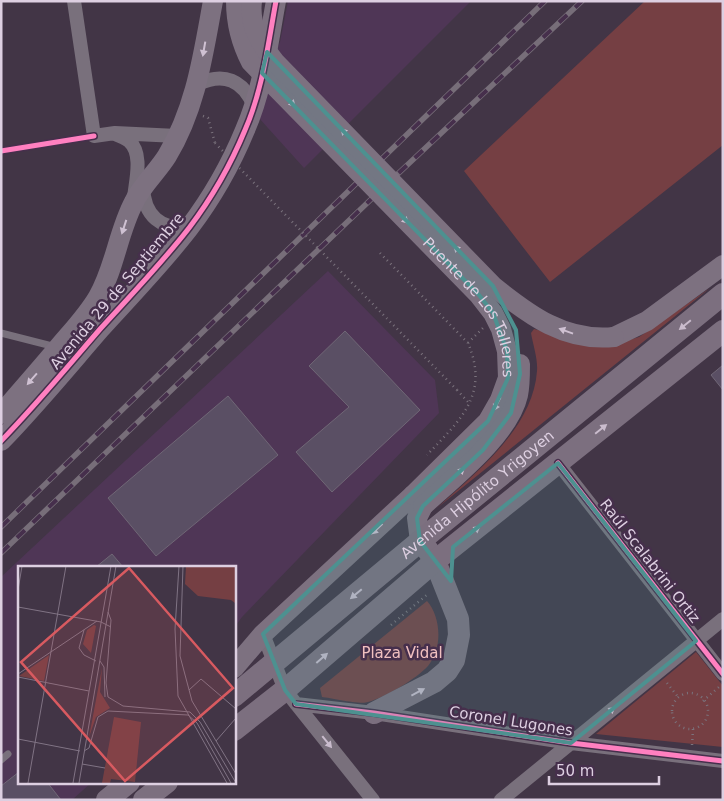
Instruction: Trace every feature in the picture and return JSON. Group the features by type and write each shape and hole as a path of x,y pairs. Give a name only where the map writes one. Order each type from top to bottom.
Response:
{"main road":[{"name":"Avenida 29 de Septiembre","path":"1,414 86,316 99,296 110,270 127,215 138,194 166,156 177,136 198,84 213,1"},
{"name":"Puente de Los Talleres","path":"236,1 238,27 243,47 251,62 479,295 493,313 501,328 507,352 508,378 500,400 488,420 418,501"},
{"name":"Puente de Los Talleres","path":"252,1 251,8 255,30 260,44 270,56 493,286 533,317 581,336 597,339 614,337 647,321 723,265"},
{"name":"Avenida 29 de Septiembre","path":"1,442 46,394 189,228 211,194 238,147 254,106 270,43 276,1"},
{"name":"Puente de Los Talleres","path":"235,667 263,634 418,501 482,450 498,433 511,413 518,396 520,351 516,330 508,311 493,286"},
{"name":"Avenida Hipólito Yrigoyen","path":"235,695 420,541 723,294"},
{"name":"Avenida Hipólito Yrigoyen","path":"235,729 290,697 444,554 723,331"},
{"path":"374,713 422,690 447,671 454,660 457,648 458,619 444,554 420,541 417,518 418,501"},
{"path":"107,800 127,784"},
{"path":"144,800 164,784"}],"street":[{"path":"74,1 94,136 115,133 177,136"},
{"path":"198,84 217,78 227,79 244,89 254,106"},
{"path":"115,133 129,141 136,153 138,194 143,197 146,207 152,215 169,227 189,228"},
{"name":"Raúl Scalabrini Ortiz","path":"558,463 723,674"},
{"path":"501,800 723,619"},
{"path":"263,634 274,664 290,697 373,800"},
{"name":"Coronel Lugones","path":"290,697 374,713 571,743 723,760"}],"lane":[{"path":"1,333 58,348"},
{"path":"1,760 8,754"}],"path":[{"path":"200,114 208,118 215,143 469,403 476,384 474,359 468,343 380,253"},
{"path":"468,343 484,327"},
{"path":"658,673 678,697"},
{"path":"703,700 723,684"},
{"path":"690,694 696,695 703,700 707,708 706,719 698,727 687,729 678,724 672,714 672,708 678,697 690,694"}],"highlighted area":[{"path":"267,52 493,286 516,330 520,374 511,413 483,450 423,506 417,518 420,541 451,581 453,547 558,463 696,641 571,743 296,704 285,690 263,634 488,421 508,378 507,351 493,313 479,295 262,73"}],"shaded area":[{"path":"288,1 471,1 304,168 250,108 280,42"},
{"path":"328,271 435,380 439,413 242,617 235,627 235,566 18,566 18,784 90,784 72,800 1,800 1,577"}],"green space":[{"path":"645,1 723,2 723,145 550,282 464,171"},
{"path":"710,288 437,508 485,464 514,430 525,411 533,392 537,371 531,333 534,329 622,342 639,337"},
{"name":"Plaza Vidal","path":"427,601 435,615 438,642 433,659 423,671 392,692 368,702 353,702 322,697 320,688"},
{"path":"696,652 723,686 723,747 596,734"}],"building":[{"path":"345,331 420,410 332,492 296,452 349,407 309,366"},
{"path":"723,365 723,390 711,375"},
{"path":"228,396 278,455 156,556 108,498"},
{"path":"112,554 122,566 97,566"},
{"path":"18,773 18,784 49,784 61,800 1,800 1,786"}],"railway":[{"path":"1,527 545,1"},
{"path":"1,553 386,185 582,1"}],"cycle path":[{"path":"1,441 168,254 213,193 245,130 256,99 276,1"},
{"path":"1,151 94,136"},
{"path":"558,463 723,674"},
{"path":"296,704 374,713 571,743 723,761"}]}
